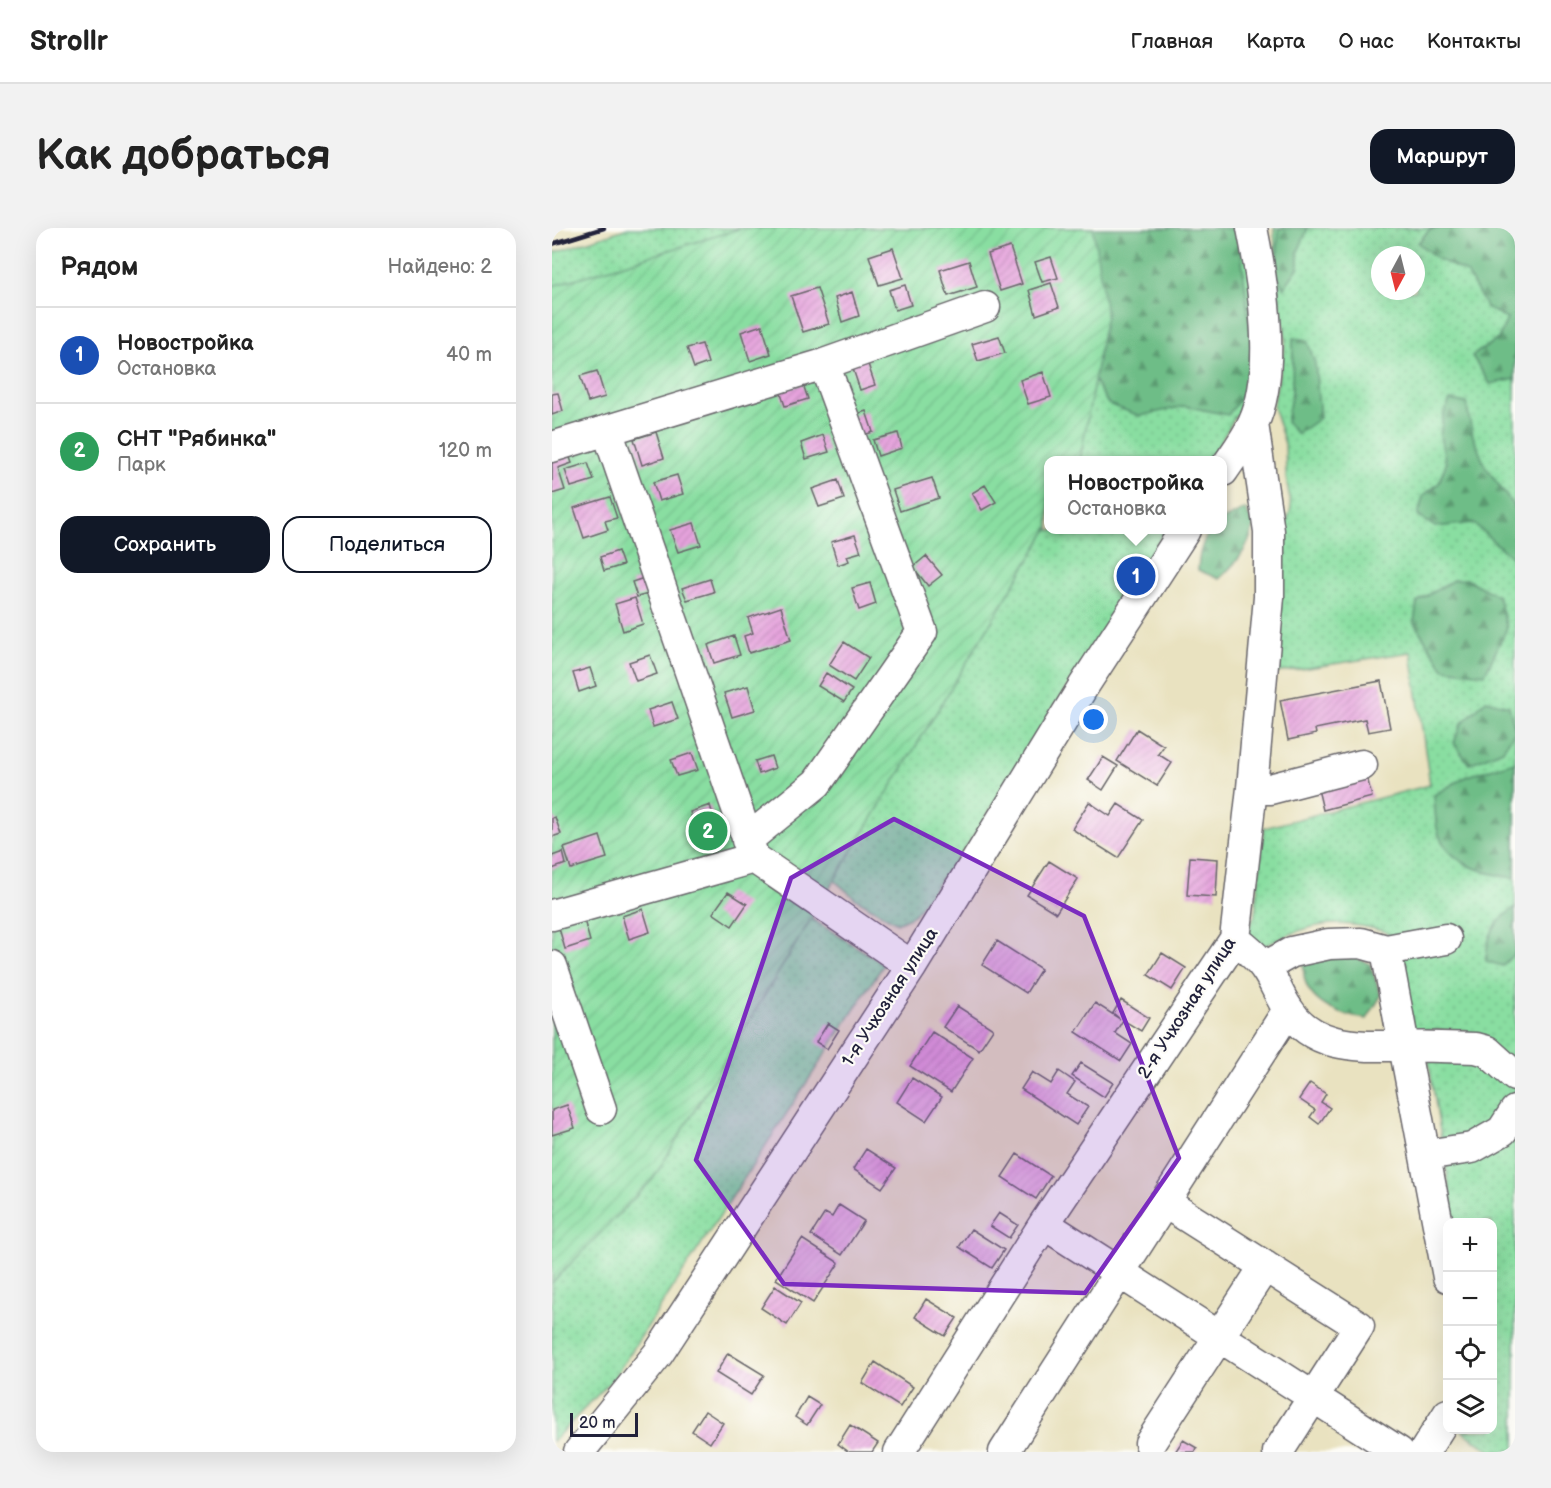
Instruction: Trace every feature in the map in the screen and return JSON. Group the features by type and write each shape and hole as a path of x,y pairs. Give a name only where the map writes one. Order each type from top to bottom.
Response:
{"street":[{"path":"1227,465 1253,424 1264,382 1267,345 1252,228"},
{"path":"552,447 824,364 986,307"},
{"path":"552,915 750,849 817,783 922,632 824,364"},
{"name":"2-я Учхозная улица","path":"899,1452 1044,1224 1235,939 1252,788 1269,597 1269,531 1253,424"},
{"path":"607,430 750,849 912,966"},
{"name":"1-я Учхозная улица","path":"579,1452 658,1354 912,966 1083,687 1182,534"},
{"path":"1252,788 1270,789 1362,765"},
{"path":"1235,939 1265,967 1288,1010 1302,1028 1322,1039 1354,1047 1476,1048 1487,1051 1515,1076"},
{"path":"1265,967 1292,952 1329,944 1360,943 1386,950 1446,939"},
{"path":"1386,950 1447,1272"},
{"path":"552,966 601,1109"},
{"path":"1004,1452 1288,1010"},
{"path":"1425,1155 1472,1148 1502,1131 1515,1111"},
{"path":"1164,1202 1359,1326 1278,1452"},
{"path":"1044,1224 1399,1452"},
{"path":"1150,1443 1265,1266"},
{"path":"1424,1452 1443,1422"}],"highlighted area":[{"path":"894,819 1084,916 1179,1158 1085,1293 784,1284 696,1160 791,878"}],"green space":[{"path":"628,228 765,228 552,293 552,253"},
{"path":"742,228 1093,228 1106,315 1081,456 1044,456 1045,534 653,1179 552,1283 552,286"},
{"path":"1081,228 1238,228 1253,351 1249,387 1228,415 1185,406 1140,416 1108,404 1087,368"},
{"path":"1244,228 1257,321 1248,395 1212,456 1044,456 1044,461 1038,463 1079,377"},
{"path":"1274,228 1515,228 1515,1451 1492,1452 1466,1434 1497,1434 1497,1218 1454,1218 1428,1058 1476,1037 1466,1030 1414,1030 1397,959 1386,932 1350,925 1320,925 1291,934 1258,949 1246,934 1255,915 1264,828 1430,785 1411,652 1274,673 1278,550 1291,508 1286,475 1285,444 1273,406 1286,339 1278,294"},
{"path":"1279,228 1308,228 1298,252 1298,268 1284,288 1276,274"},
{"path":"1515,228 1515,379 1490,384 1472,356 1498,339 1507,319 1486,307 1467,273 1438,259 1425,249 1425,246 1418,243 1429,230"},
{"path":"1293,338 1307,340 1315,363 1320,418 1297,434 1286,422 1292,392"},
{"path":"1450,400 1466,403 1473,436 1485,466 1515,508 1515,557 1512,558 1473,523 1435,527 1418,516 1423,496 1439,483 1446,463 1440,436 1443,416"},
{"path":"1044,493 1044,534 1163,534 971,840 914,915 897,923 856,899 806,856"},
{"path":"1245,509 1254,525 1245,549 1219,579 1198,570 1199,559 1201,548 1208,534 1227,534 1227,518"},
{"path":"1466,579 1498,596 1507,628 1485,674 1444,669 1414,623 1417,602 1453,580"},
{"path":"1486,700 1509,706 1515,731 1503,750 1469,764 1454,743 1461,724"},
{"path":"1515,762 1515,878 1467,865 1448,850 1437,828 1434,795 1467,776"},
{"path":"1515,907 1515,953 1502,966 1486,961 1488,943 1493,930"},
{"path":"802,913 884,964 614,1378 552,1442 552,1277"},
{"path":"1350,955 1370,964 1381,996 1367,1019 1343,1014 1321,1003 1307,986 1304,975 1304,961"}],"building":[{"path":"1010,247 1022,284 1000,291 988,254"},
{"path":"893,248 903,278 879,285 869,256"},
{"path":"1051,257 1058,278 1042,282 1035,262"},
{"path":"969,261 977,287 948,296 940,270"},
{"path":"1051,283 1059,307 1036,315 1029,290"},
{"path":"905,285 911,305 895,310 889,290"},
{"path":"817,288 829,324 803,332 791,296"},
{"path":"852,292 859,316 842,322 835,298"},
{"path":"762,325 771,354 750,361 741,332"},
{"path":"999,336 1005,353 978,361 972,344"},
{"path":"702,344 708,363 694,368 687,348"},
{"path":"866,358 875,385 860,390 851,363"},
{"path":"597,371 605,397 588,402 580,376"},
{"path":"1043,372 1051,397 1028,404 1020,380"},
{"path":"803,384 808,399 785,406 780,391"},
{"path":"558,393 563,411 552,415 552,394"},
{"path":"866,411 873,432 858,437 851,416"},
{"path":"656,432 664,458 642,465 634,439"},
{"path":"898,433 902,448 878,456 873,440"},
{"path":"823,435 829,452 806,459 801,443"},
{"path":"568,452 572,463 558,468 565,490 552,494 552,457"},
{"path":"588,463 594,480 571,487 565,470"},
{"path":"677,475 683,494 659,501 653,482"},
{"path":"932,478 939,498 900,511 893,490"},
{"path":"838,480 844,499 819,507 812,489"},
{"path":"985,485 996,502 982,510 972,493"},
{"path":"610,497 617,518 605,521 608,530 584,538 574,508"},
{"path":"694,523 701,545 678,552 670,530"},
{"path":"855,535 861,552 847,556 849,561 838,565 831,542"},
{"path":"618,551 623,565 604,571 600,557"},
{"path":"926,556 942,575 928,586 913,567"},
{"path":"647,577 652,593 637,597 632,582"},
{"path":"710,579 714,592 687,600 682,588"},
{"path":"870,583 876,604 859,610 852,588"},
{"path":"635,598 643,624 623,631 615,604"},
{"path":"781,607 791,640 749,653 744,636 753,633 748,618"},
{"path":"734,636 740,655 714,663 708,645"},
{"path":"844,642 869,658 854,681 829,665"},
{"path":"650,655 657,674 636,681 629,662"},
{"path":"590,668 596,686 579,692 573,673"},
{"path":"826,673 852,690 844,702 818,686"},
{"path":"1381,681 1390,728 1368,732 1365,719 1315,729 1316,734 1288,740 1280,700"},
{"path":"748,686 755,710 732,717 724,693"},
{"path":"672,702 678,719 653,727 648,710"},
{"path":"1137,729 1164,746 1158,754 1172,763 1157,786 1117,761"},
{"path":"692,753 698,770 677,776 671,760"},
{"path":"771,756 775,768 759,774 755,761"},
{"path":"1103,757 1118,766 1103,790 1088,780"},
{"path":"1367,777 1372,797 1323,810 1318,789"},
{"path":"1089,802 1110,816 1118,804 1143,820 1118,858 1072,829"},
{"path":"710,805 716,827 696,833 690,812"},
{"path":"555,817 561,834 552,837 552,818"},
{"path":"600,836 607,858 571,869 564,848"},
{"path":"563,852 566,864 552,869 552,856"},
{"path":"1190,857 1218,859 1216,897 1187,895"},
{"path":"1049,861 1078,879 1056,913 1027,895"},
{"path":"728,892 747,904 732,926 713,913"},
{"path":"643,909 650,932 629,939 622,916"},
{"path":"584,920 590,941 565,949 559,928"},
{"path":"997,941 1041,969 1026,993 982,965"},
{"path":"1162,953 1186,968 1172,990 1148,975"},
{"path":"1121,1000 1149,1018 1141,1031 1123,1020 1115,1033 1132,1044 1121,1061 1076,1032 1095,1003 1120,1019 1113,1013"},
{"path":"957,1006 993,1029 979,1050 943,1027"},
{"path":"828,1023 839,1030 827,1049 816,1042"},
{"path":"932,1032 973,1058 951,1092 910,1066"},
{"path":"1081,1063 1113,1083 1104,1097 1072,1076"},
{"path":"1059,1071 1075,1082 1067,1094 1088,1107 1076,1125 1021,1089 1032,1072 1051,1084"},
{"path":"912,1078 942,1097 926,1121 897,1102"},
{"path":"1310,1083 1326,1094 1321,1102 1330,1108 1319,1124 1310,1117 1315,1110 1299,1099"},
{"path":"567,1105 575,1128 552,1135 552,1110"},
{"path":"866,1149 896,1168 882,1188 853,1169"},
{"path":"1017,1154 1051,1176 1036,1199 1002,1177"},
{"path":"839,1205 864,1221 842,1255 811,1235 825,1213 832,1217"},
{"path":"999,1213 1018,1225 1009,1238 990,1226"},
{"path":"971,1229 1004,1250 992,1268 959,1247"},
{"path":"802,1239 839,1263 813,1303 776,1279"},
{"path":"775,1286 801,1303 787,1325 761,1308"},
{"path":"926,1299 957,1318 945,1336 915,1317"},
{"path":"728,1353 764,1375 751,1395 716,1373"},
{"path":"875,1362 913,1387 900,1407 862,1383"},
{"path":"807,1397 820,1405 807,1425 795,1417"},
{"path":"705,1411 723,1423 710,1443 692,1431"},
{"path":"850,1425 878,1443 872,1452 849,1452 838,1444"},
{"path":"1183,1440 1197,1448 1195,1452 1175,1452"}],"railway":[{"path":"552,244 604,228"}],"place":[{"name":"Новостройка","path":"1136,576"},
{"name":"СНТ \"Рябинка\"","path":"708,831"}]}
